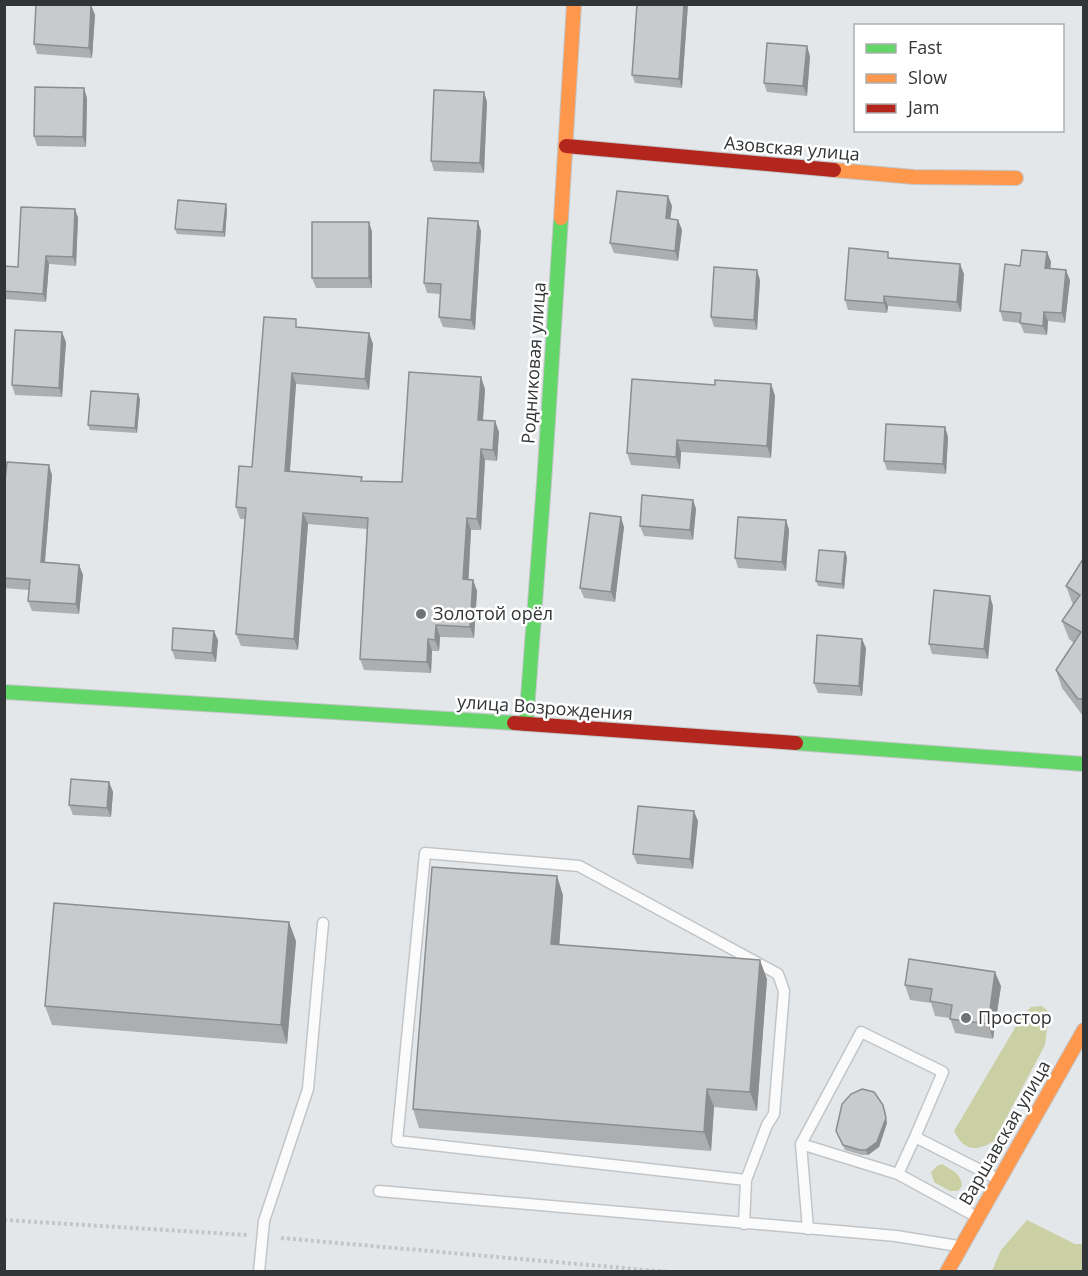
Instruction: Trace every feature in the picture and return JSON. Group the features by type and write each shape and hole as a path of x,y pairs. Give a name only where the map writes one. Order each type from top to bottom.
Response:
{"street":[{"name":"Родниковая улица","path":"526,724 531,682 574,4"},
{"name":"Азовская улица","path":"566,146 914,177 1016,178"},
{"name":"улица Возрождения","path":"4,692 526,724 1083,764"},
{"name":"Варшавская улица","path":"947,1272 1083,1030"}],"lane":[{"path":"744,1224 746,1180 767,1125 774,1114 784,991 778,974 579,866 425,853 397,1141 746,1180"},
{"path":"259,1272 262,1236 268,1209 308,1089 323,923"},
{"path":"808,1229 801,1144 861,1032 943,1072 897,1174"},
{"path":"915,1137 1000,1180"},
{"path":"801,1144 897,1174 978,1217"},
{"path":"379,1191 896,1236 960,1250"}],"path":[{"path":"4,1220 262,1236 669,1272"}],"green space":[{"path":"1042,1006 1049,1012 1045,1045 994,1141 982,1147 966,1146 954,1131 1022,1016 1031,1007"},
{"path":"942,1164 960,1178 962,1186 958,1191 950,1191 934,1182 931,1172"},
{"path":"1027,1220 1075,1244 1083,1244 1083,1271 992,1271 1001,1250"}],"building":[{"path":"36,4 91,5 89,48 34,44"},
{"path":"637,4 684,4 679,79 632,75"},
{"path":"767,43 807,46 803,86 764,83"},
{"path":"35,87 84,88 83,137 34,136"},
{"path":"434,90 484,92 480,163 431,161"},
{"path":"617,191 668,196 666,218 678,220 675,251 610,243"},
{"path":"178,200 226,204 223,232 175,229"},
{"path":"21,207 75,209 73,257 46,256 43,294 4,291 4,266 18,267"},
{"path":"428,218 478,221 471,320 439,317 441,284 424,283"},
{"path":"312,222 369,222 369,278 312,278"},
{"path":"849,248 888,252 888,258 960,264 957,302 884,296 884,303 845,300"},
{"path":"1022,250 1047,252 1045,268 1066,270 1062,313 1044,312 1043,326 1020,323 1021,313 1000,311 1005,264 1020,266"},
{"path":"714,267 757,270 754,320 711,317"},
{"path":"264,317 296,319 296,327 369,333 365,379 292,373 285,471 362,477 361,481 402,482 409,372 481,377 478,420 495,421 493,450 481,449 477,519 467,518 463,579 473,580 470,627 436,625 435,640 428,639 427,662 360,659 368,518 303,513 294,639 236,634 246,508 236,507 239,466 252,467"},
{"path":"15,330 62,332 59,388 12,385"},
{"path":"632,379 715,385 715,380 771,384 767,446 677,440 676,457 627,453"},
{"path":"91,391 138,394 135,428 88,425"},
{"path":"886,424 945,427 943,464 884,461"},
{"path":"7,462 49,465 41,562 79,565 76,604 28,601 30,580 4,578 4,489"},
{"path":"642,495 693,500 690,530 640,526"},
{"path":"590,513 621,517 611,592 580,588"},
{"path":"738,517 786,520 782,562 735,558"},
{"path":"819,550 845,552 842,584 816,581"},
{"path":"1083,559 1083,699 1078,699 1056,670 1081,632 1062,621 1080,595 1066,586"},
{"path":"934,590 990,596 984,649 929,644"},
{"path":"173,628 214,631 212,653 172,650"},
{"path":"817,635 862,639 859,686 814,683"},
{"path":"71,779 109,782 107,808 69,805"},
{"path":"638,806 694,811 690,859 633,854"},
{"path":"432,867 557,876 551,944 760,960 750,1092 707,1089 704,1132 413,1109"},
{"path":"54,903 289,922 281,1025 45,1006"},
{"path":"909,959 995,972 988,1024 950,1019 952,1005 930,1001 932,989 905,985"},
{"path":"862,1089 874,1092 883,1105 886,1118 877,1142 866,1150 843,1145 836,1131 842,1104 851,1094"}],"traffic: fast":[{"path":"526,724 561,218"},
{"path":"4,692 514,723"},
{"path":"796,743 1084,764"}],"traffic: slow":[{"path":"561,218 574,4"},
{"path":"834,170 914,177 1016,178"},
{"path":"947,1272 1084,1030"}],"traffic: jam":[{"path":"566,146 834,170"},
{"path":"514,723 796,743"}],"place":[{"name":"Золотой орёл","path":"421,614"},
{"name":"Простор","path":"966,1018"}]}
